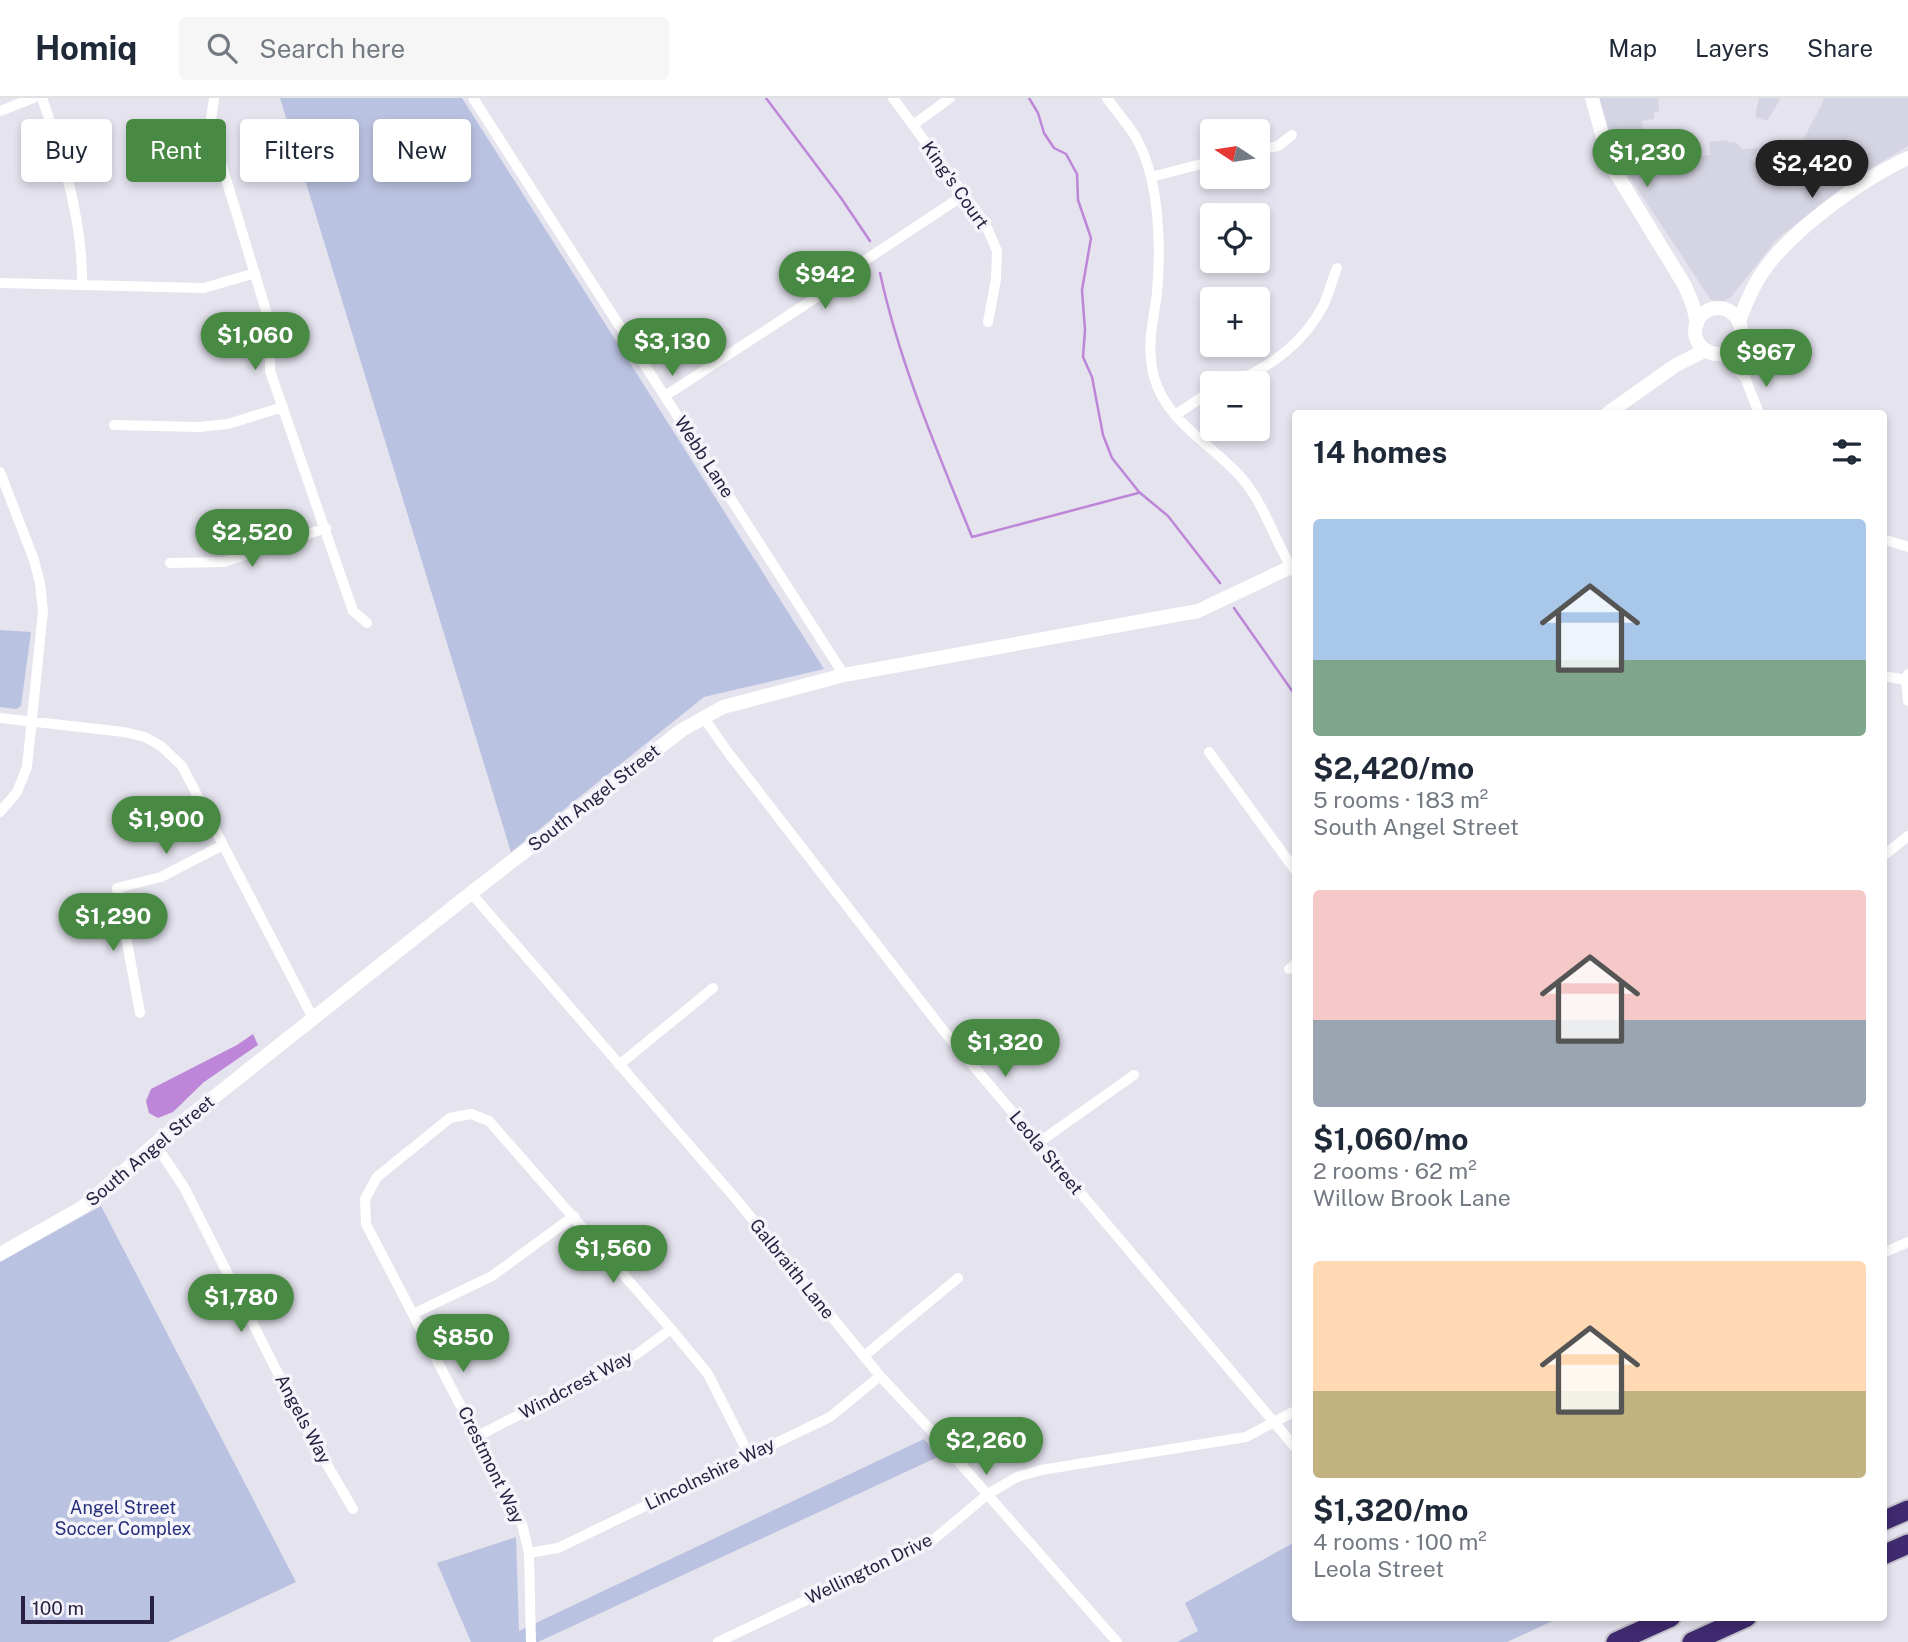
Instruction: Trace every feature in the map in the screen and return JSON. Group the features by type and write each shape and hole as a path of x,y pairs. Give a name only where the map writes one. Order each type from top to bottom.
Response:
{"highway":[{"path":"1887,1519 1908,1510"},
{"path":"1887,1553 1908,1544"},
{"path":"1616,1642 1662,1621"},
{"path":"1692,1642 1738,1621"}],"street":[{"path":"0,111 33,98"},
{"path":"41,98 63,159 82,250 82,285"},
{"path":"214,98 210,126 270,324 270,371 353,611 367,623"},
{"name":"Webb Lane","path":"474,98 844,675"},
{"name":"King's Court","path":"892,98 985,223 997,251 996,279 988,322"},
{"path":"913,125 950,98"},
{"path":"1107,98 1136,137 1151,177 1160,244 1157,294 1149,344 1160,395 1175,415 1240,475 1257,497 1292,565"},
{"path":"1592,98 1610,163 1685,286 1693,305 1697,339 1730,361 1744,377"},
{"path":"1270,148 1278,146 1293,135"},
{"path":"1739,320 1754,286 1780,250 1848,194 1908,158"},
{"path":"1151,177 1200,164"},
{"path":"665,396 832,287 858,265 964,195"},
{"path":"1258,371 1302,337 1324,303 1337,268"},
{"path":"0,283 204,288 255,273"},
{"path":"1685,286 1699,299 1735,315 1739,320 1739,358 1758,410"},
{"path":"1676,365 1705,312 1737,301 1754,286"},
{"path":"1612,410 1676,365 1712,351 1731,350 1739,340"},
{"path":"1175,415 1200,399"},
{"path":"114,425 228,424 283,407"},
{"path":"0,472 34,560 43,611 27,767 17,792 0,812"},
{"path":"170,563 224,562 326,528"},
{"path":"1887,540 1908,547"},
{"name":"South Angel Street","path":"0,1254 83,1207 155,1144 471,893 682,730 723,707 844,675 1198,611 1292,570"},
{"path":"1887,676 1907,677 1908,701"},
{"path":"0,718 124,732 145,737 161,746 182,766 313,1018"},
{"name":"Leola Street","path":"704,718 943,1030 1292,1443"},
{"path":"1209,752 1292,866"},
{"path":"1887,853 1908,836"},
{"path":"140,1013 117,888 161,877 223,845"},
{"name":"Galbraith Lane","path":"471,893 736,1199 880,1376 988,1494 1117,1642"},
{"path":"620,1065 713,988"},
{"path":"1038,1143 1134,1075"},
{"name":"Crestmont Way","path":"531,1642 529,1553 522,1524 366,1224 365,1199 377,1177 450,1118 471,1114 489,1121 574,1216"},
{"name":"Angels Way","path":"155,1144 184,1186 304,1425 353,1508"},
{"path":"413,1314 492,1276 574,1216 708,1374 749,1455"},
{"path":"1887,1251 1908,1242"},
{"path":"864,1356 958,1278"},
{"name":"Windcrest Way","path":"478,1436 637,1354 671,1329"},
{"name":"Lincolnshire Way","path":"529,1553 558,1548 830,1417 880,1376"},
{"name":"Wellington Drive","path":"718,1642 933,1540 988,1494 1017,1477 1041,1470 1246,1437 1292,1413"}],"shaded area":[{"path":"1598,98 1658,98 1659,112 1654,112 1654,119 1642,121 1644,145 1671,143 1672,147 1683,146 1684,155 1690,157 1710,155 1709,142 1728,140 1728,143 1735,142 1743,149 1758,148 1751,160 1764,168 1773,150 1799,163 1809,144 1803,140 1824,100 1822,98 1908,98 1908,146 1856,177 1777,239 1731,297 1723,302 1711,300 1617,158 1603,125"},
{"path":"1759,98 1781,98 1767,121 1755,117"},
{"path":"253,1034 258,1045 204,1082 173,1112 158,1118 149,1113 146,1101 151,1089"}],"green space":[{"path":"280,98 462,98 824,669 704,697 511,852 306,182 359,182 359,119 286,119"},
{"path":"0,630 31,632 21,706 16,709 0,707"},
{"name":"Angel Street Soccer Complex","path":"101,1206 296,1582 168,1642 0,1642 0,1262"},
{"path":"924,1439 938,1457 538,1642 471,1642 437,1563 516,1537 519,1631"},
{"path":"1292,1544 1292,1621 1552,1621 1507,1642 1177,1642 1198,1631 1185,1603"}],"waterway":[{"path":"766,98 870,241"},
{"path":"1029,98 1038,113 1044,133 1054,148 1066,154 1077,174 1078,200 1091,238 1082,290 1085,330 1083,357 1092,377 1103,435 1112,458 1139,492 1168,516 1220,583"},
{"path":"880,273 909,374 972,537 1138,493"},
{"path":"1234,608 1292,691"}]}
